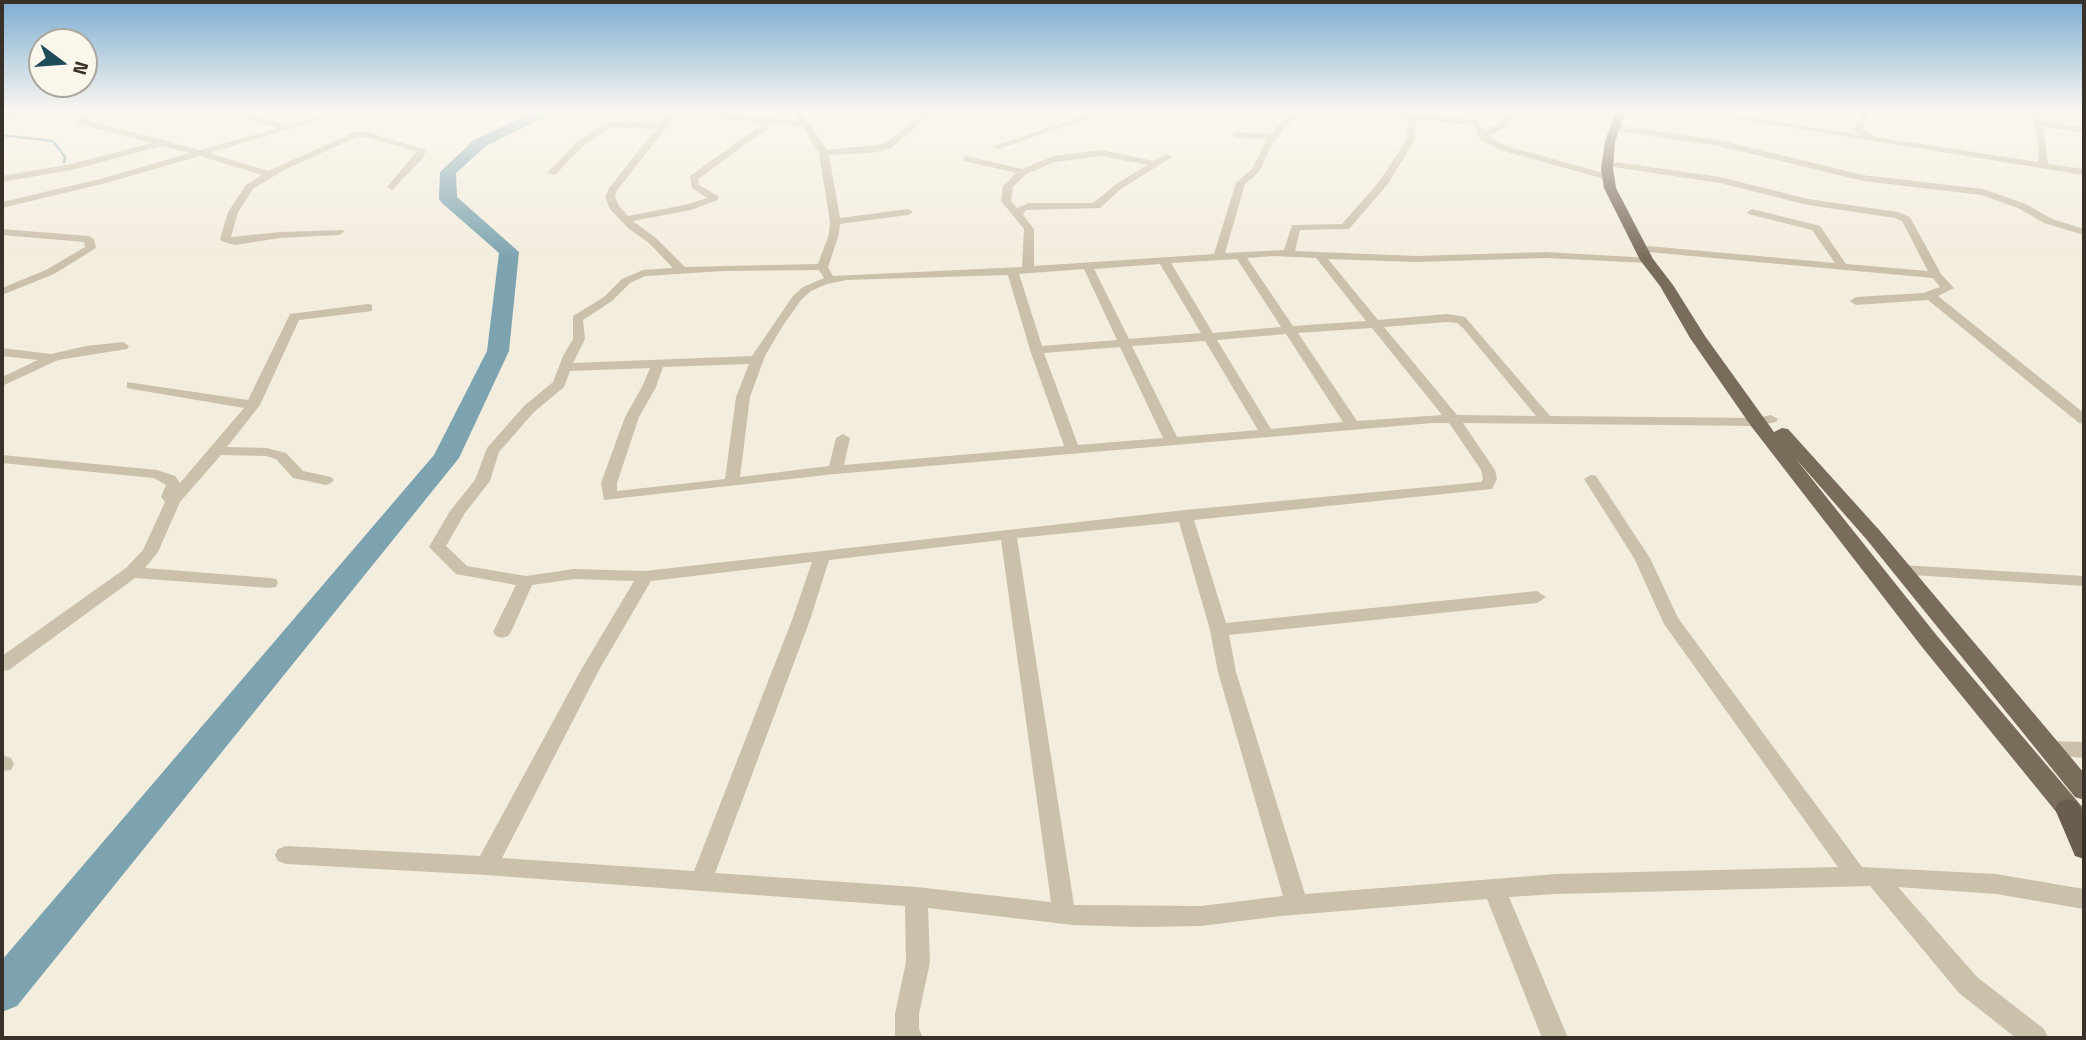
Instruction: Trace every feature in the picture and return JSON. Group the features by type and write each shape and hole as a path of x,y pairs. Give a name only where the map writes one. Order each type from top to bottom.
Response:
{"highway":[{"path":"2079,809 2084,848"}],"main road":[{"path":"1611,161 1619,210 1698,338 1938,652 2079,809"},
{"path":"1764,421 1902,570 2050,749 2079,809"}],"street":[{"path":"2,179 95,161"},
{"path":"2,205 103,181 173,161"},
{"path":"223,161 270,175"},
{"path":"300,161 249,187 237,203 225,239 236,242 280,235 340,232"},
{"path":"392,187 416,161"},
{"path":"552,173 564,161"},
{"path":"634,161 611,190 610,197 614,207 681,270"},
{"path":"628,219 691,206 715,198 695,186 693,178 717,161"},
{"path":"822,267 834,234 835,222 825,161"},
{"path":"974,161 1023,172"},
{"path":"1028,269 1029,229 1006,201 1008,186 1023,172 1049,161"},
{"path":"1138,161 1154,164"},
{"path":"1018,215 1022,208 1029,206 1096,206 1118,187 1160,161"},
{"path":"1219,255 1241,183 1256,170 1261,161"},
{"path":"1289,253 1296,227 1345,227 1376,193 1397,161"},
{"path":"1557,161 1612,171 1720,180 1808,202 1898,215 1906,219 1936,275 1948,288 1928,293 2084,420"},
{"path":"1791,161 1863,178 1983,192 2022,206 2048,221 2084,232"},
{"path":"2009,161 2084,172"},
{"path":"2043,166 2044,161"},
{"path":"835,222 908,212"},
{"path":"1752,212 1816,228 1844,268"},
{"path":"2,232 89,239 91,248 50,272 2,292"},
{"path":"732,481 743,397 758,360 776,327 797,298 807,289 831,280 1013,271 1219,255 1289,253 1416,259 1647,255 1936,275"},
{"path":"1239,254 1352,425"},
{"path":"822,267 681,270 635,276 608,299 577,319 579,339 559,384 529,410 492,451 482,481 458,511 437,547 462,570 526,581 574,575 645,576 1185,515 1487,486 1490,479 1488,470 1452,418 1318,254"},
{"path":"1163,260 1267,433"},
{"path":"1087,265 1172,442"},
{"path":"822,267 831,280"},
{"path":"1013,271 1036,350 1073,452"},
{"path":"1856,301 1932,296"},
{"path":"2,666 132,572 150,552 173,501 253,405 294,317 368,308"},
{"path":"1036,350 1377,326 1447,318 1461,320 1545,418"},
{"path":"2,382 54,357 123,346"},
{"path":"2,352 54,357"},
{"path":"565,367 758,360"},
{"path":"657,363 649,387 632,417 609,484 610,497 835,470 1452,418 1764,421"},
{"path":"132,385 253,405"},
{"path":"835,470 843,438"},
{"path":"219,448 224,451 267,452 281,456 298,475 326,480"},
{"path":"2,459 157,474 174,485 169,497 173,501"},
{"path":"1591,479 1642,558 1670,620 1866,876 1968,985 2035,1038"},
{"path":"1185,515 1219,630 1227,672 1297,905"},
{"path":"1008,534 1064,914"},
{"path":"701,881 801,620 822,557"},
{"path":"1902,570 2084,581"},
{"path":"132,572 270,583"},
{"path":"486,866 590,670 645,576"},
{"path":"502,632 526,581"},
{"path":"1219,630 1537,597"},
{"path":"2050,749 2084,750"},
{"path":"286,855 701,881 916,897 1064,914 1141,918 1201,916 1297,905 1556,884 1866,876 1996,884 2084,899"},
{"path":"1494,889 1555,1038"},
{"path":"910,1038 906,1034 908,1014 918,962 916,897"}],"waterway":[{"path":"2,992 446,458 498,351 509,252 448,199 448,172 461,161"}]}
